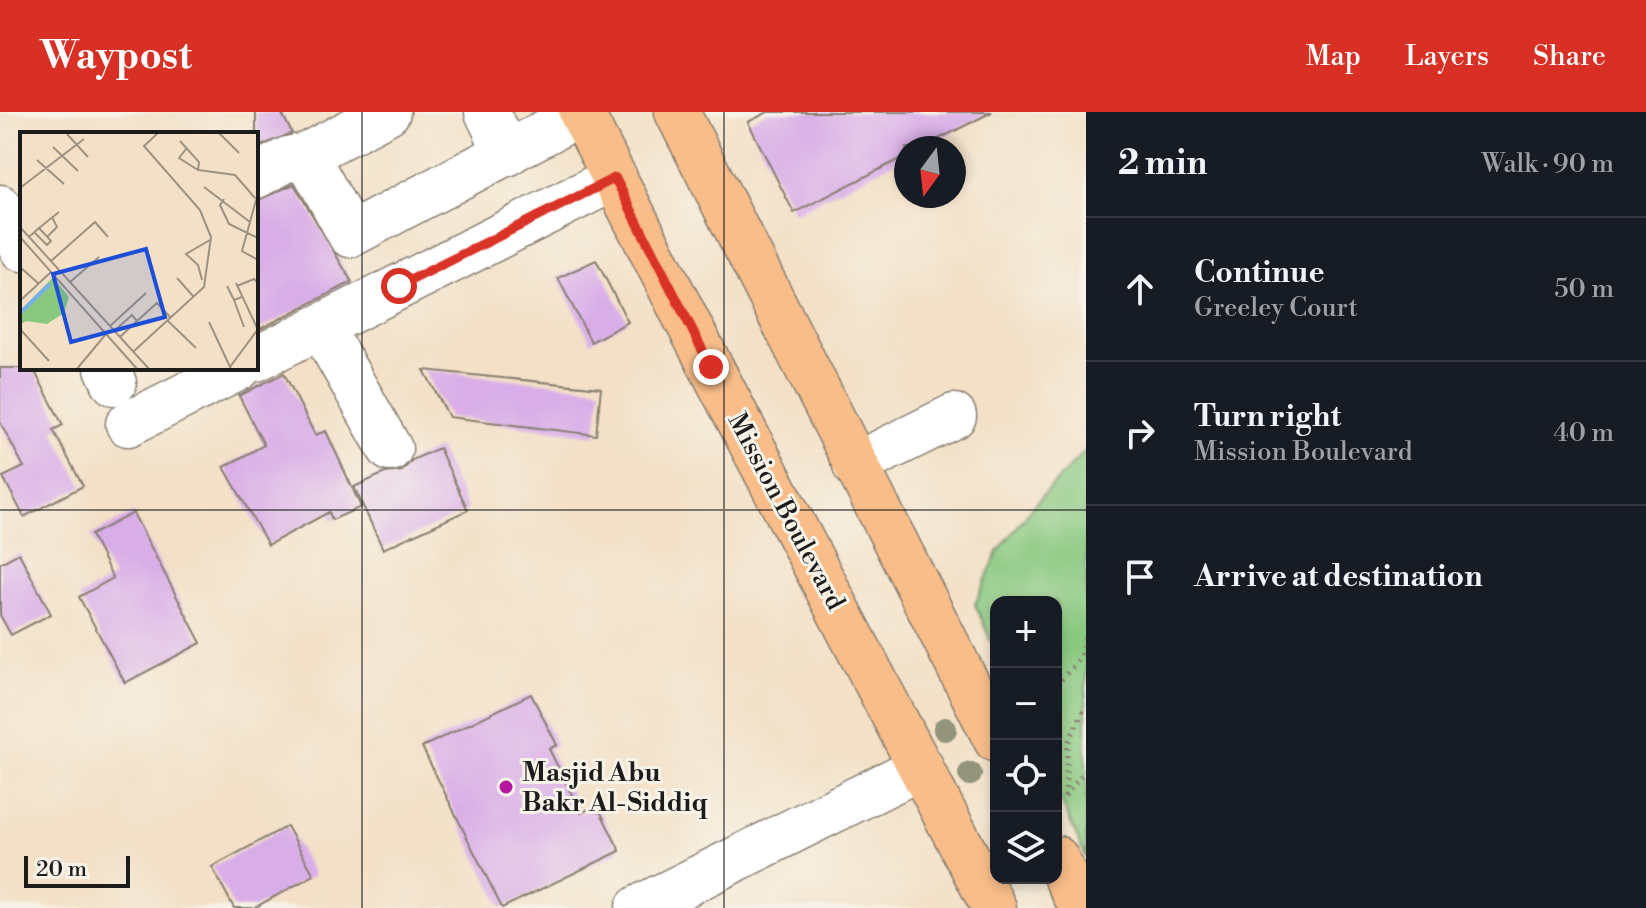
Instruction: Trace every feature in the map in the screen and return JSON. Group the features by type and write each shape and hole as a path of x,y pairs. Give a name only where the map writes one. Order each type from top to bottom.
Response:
{"main road":[{"path":"677,112 990,728"},
{"name":"Mission Boulevard","path":"582,113 994,908"},
{"path":"1062,870 1082,908"}],"street":[{"path":"258,175 288,159 306,155 388,112"},
{"path":"487,112 507,154"},
{"path":"306,155 350,235 582,113"},
{"path":"258,358 615,178"},
{"path":"0,207 20,245"},
{"path":"321,327 390,449"},
{"path":"128,424 235,370"},
{"path":"855,465 954,416"},
{"path":"638,908 921,767"}],"path":[{"path":"1062,679 1080,658 1086,632"},
{"path":"1086,705 1068,743 1065,797 1086,770"}],"green space":[{"path":"1086,450 1086,858 1062,803 1062,596 990,596 990,639 975,604 998,552 1033,506"}],"building":[{"path":"256,112 281,112 292,133 258,147"},
{"path":"768,112 992,112 945,136 894,136 894,162 794,213 748,122"},
{"path":"294,184 352,282 258,330 258,200"},
{"path":"596,260 628,322 591,342 558,278"},
{"path":"0,368 34,370 63,425 53,430 83,486 24,517 3,477 24,467 0,422"},
{"path":"424,370 601,388 596,435 449,417"},
{"path":"284,373 315,435 326,431 361,507 332,520 329,512 268,545 224,467 264,445 239,396"},
{"path":"439,448 468,510 383,549 354,487 385,473 402,471 412,460"},
{"path":"133,513 201,643 125,683 79,597 113,578 91,535"},
{"path":"19,553 51,614 11,635 0,615 0,563"},
{"path":"531,694 557,745 549,749 581,813 597,805 620,851 502,908 422,747"},
{"path":"287,826 314,875 254,908 234,908 212,867"}],"place":[{"name":"Masjid Abu Bakr Al-Siddiq","path":"506,787"}],"route":[{"path":"399,286 615,178 711,367"}]}
